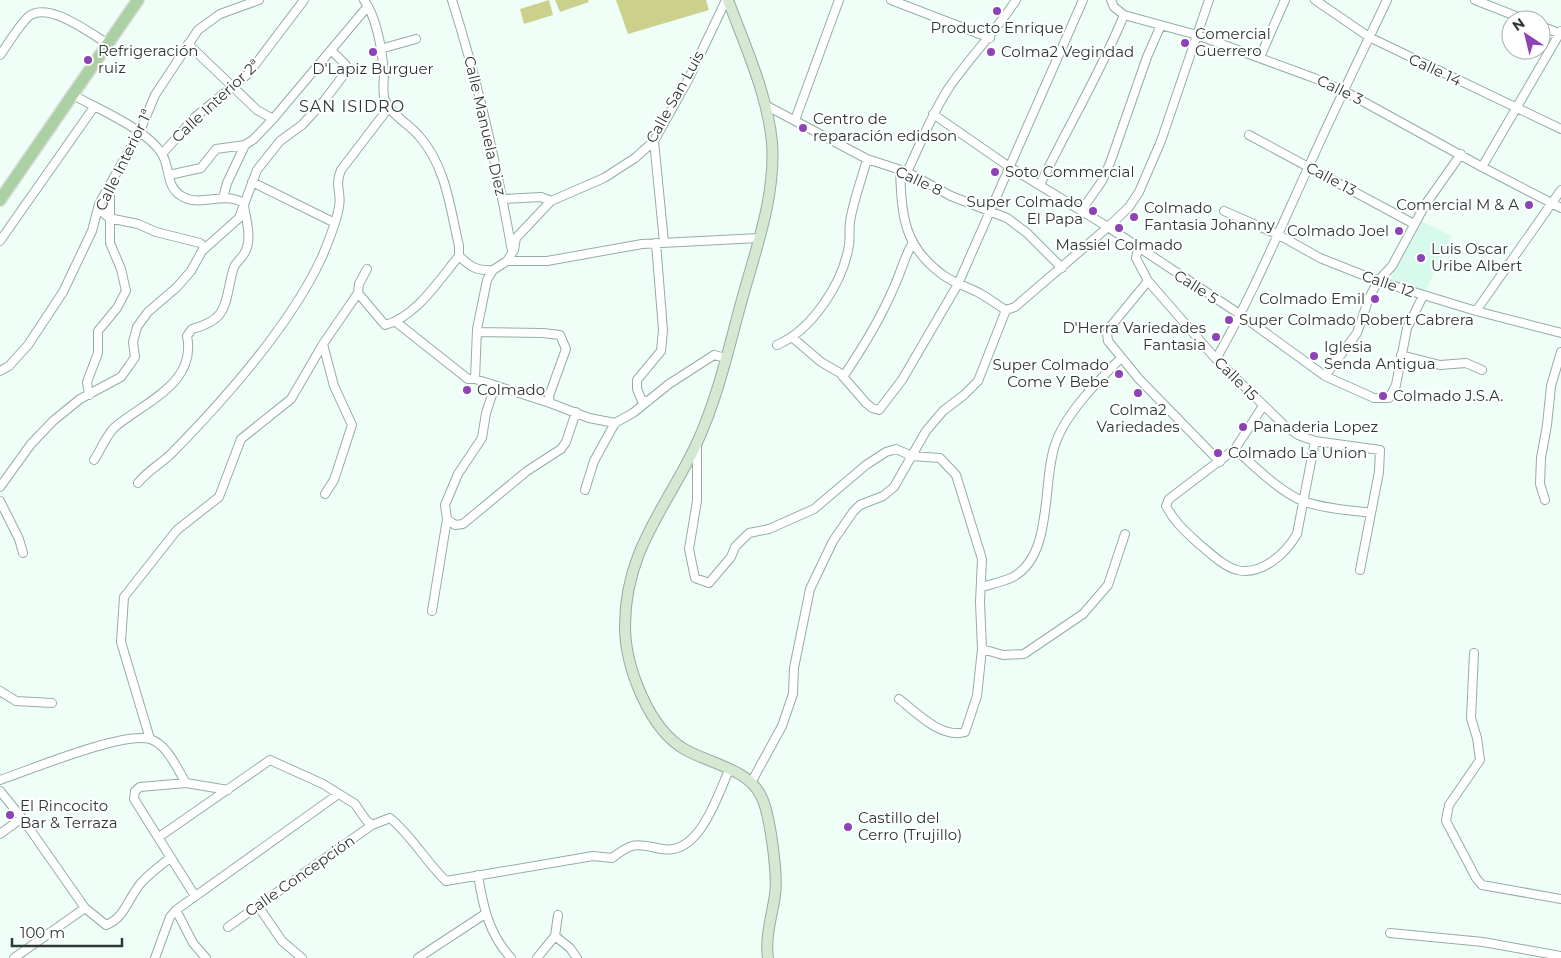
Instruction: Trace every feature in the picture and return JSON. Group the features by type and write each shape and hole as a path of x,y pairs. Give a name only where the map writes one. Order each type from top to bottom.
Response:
{"main road":[{"path":"0,200 138,0"}],"street":[{"name":"Calle Interior 1ª","path":"0,371 9,366 28,345 63,292 76,269 81,251 92,231 100,204 140,131 155,95 188,44 198,30 220,14 259,0"},
{"name":"Calle Interior 2ª","path":"162,154 195,117 248,74 304,0"},
{"name":"Calle Manuela Diez","path":"452,0 471,59 503,199 512,253"},
{"path":"727,0 767,106 772,143 772,165 768,199 726,358 697,443 670,494 648,530 631,575 626,603 627,649 632,672 648,711 654,718 683,749 752,781 763,798 776,866 775,893 767,941 768,958"},
{"name":"Calle San Luis","path":"551,201 604,178 635,158 654,141 688,80 727,0"},
{"path":"795,120 838,0"},
{"path":"891,0 990,38"},
{"path":"1016,0 990,38 951,85 903,172 902,213 912,244 943,275 1006,310 1015,307 1062,268 1129,207 1140,192 1161,141 1209,0"},
{"path":"793,338 843,378 866,403 878,410 902,380 958,284 1082,0"},
{"path":"1040,186 1073,117 1097,75 1124,15 1114,7 1111,0"},
{"path":"1260,58 1285,0"},
{"name":"Calle 14","path":"1316,0 1369,37 1561,129"},
{"path":"1216,359 1241,315 1387,0"},
{"path":"1475,0 1501,10"},
{"path":"358,293 386,325 396,322 420,302 459,256 459,246 444,180 431,153 419,135 395,115 384,99 384,71 380,49 366,3"},
{"path":"223,198 227,183 245,145 273,119 331,50 366,3"},
{"path":"0,55 29,16 38,11 48,11 69,20 108,44"},
{"name":"Calle 3","path":"1124,15 1197,35 1344,91 1561,208"},
{"path":"1081,211 1102,180 1110,163 1147,57 1161,25"},
{"path":"1482,167 1561,33"},
{"path":"380,49 416,39"},
{"path":"188,44 257,110 273,119"},
{"path":"0,487 31,444 53,421 89,395 121,377 135,357 134,342 137,327 148,312 177,287 205,248 239,218 258,170 280,141 302,125 345,73 346,65 331,50"},
{"path":"73,95 140,131 162,154 175,192 183,197 196,200 223,198 238,199 244,203 249,239 244,253 233,268 229,293 222,314 208,324 192,329 187,336 189,346 185,363 179,376 159,398 142,407 114,428 94,460"},
{"path":"0,241 94,106"},
{"path":"138,483 145,474 171,454 196,427 283,323 309,282 322,255 339,207 336,182 341,170 390,106"},
{"name":"Calle 8","path":"767,106 867,159 903,172 988,212 1007,218 1027,233 1062,268"},
{"name":"Calle 5","path":"934,114 1008,166 1108,227 1138,249 1241,315 1325,376 1374,398 1389,398 1396,385 1400,355"},
{"name":"Calle 13","path":"1249,134 1414,224"},
{"path":"648,401 642,401 637,388 637,380 661,350 663,330 657,280 660,243 654,141"},
{"path":"169,176 201,168 220,147 245,145"},
{"path":"1325,376 1357,333 1368,298 1378,281 1392,266 1414,224 1461,154"},
{"path":"777,345 793,338 833,291 843,269 849,245 850,222 867,159"},
{"path":"252,182 333,222"},
{"path":"89,395 87,382 98,353 98,331 117,308 126,291 121,269 110,244 110,187"},
{"path":"1476,311 1561,190"},
{"path":"503,199 541,197 551,201 516,238 512,253 507,262"},
{"path":"100,204 102,212 109,218 138,224 156,232 200,244 205,248"},
{"name":"Calle 12","path":"1224,211 1279,235 1320,258 1378,281 1423,296 1561,333"},
{"path":"459,256 472,269 480,271 493,270 507,262 547,261 660,243 759,238"},
{"path":"843,378 880,316 895,286 902,262 912,244"},
{"name":"Calle 15","path":"1138,249 1136,258 1148,281 1216,359 1263,406 1298,435 1315,441 1380,450 1379,472 1372,513"},
{"path":"150,739 121,642 124,597 177,530 219,497 241,439 291,399 323,344 358,293 359,284 367,269"},
{"path":"475,379 477,332 487,280 493,270"},
{"path":"1148,281 1124,308 1107,333 1108,341 1121,358 1220,462"},
{"path":"1423,296 1407,328 1400,355 1440,365 1466,363 1482,370"},
{"path":"752,781 782,726 792,694 794,668 810,589 833,541 852,512 860,505 882,496 894,487 926,431 943,411 964,395 978,380 1006,310"},
{"path":"396,322 464,377 550,403 589,418 615,424"},
{"path":"477,332 560,335 566,349 549,396 550,403"},
{"path":"323,344 334,386 352,425 334,480 325,494"},
{"path":"1545,500 1540,484 1541,458 1551,386 1561,352"},
{"path":"585,490 594,460 615,424 633,413 669,384 714,355 726,358"},
{"path":"982,587 1012,578 1027,566 1042,529 1055,444 1064,424 1099,380 1121,358"},
{"path":"432,611 447,519 445,505 458,474 482,438 486,413 495,386"},
{"path":"1263,406 1235,449 1169,499 1166,506 1174,521 1216,558 1238,570 1254,569 1267,565 1289,548 1297,534 1302,500 1315,441"},
{"path":"447,519 455,525 463,524 526,471 561,449 566,442 576,412"},
{"path":"697,443 697,501 689,549 694,578 709,583 731,557 735,547 749,533 769,529 814,509 866,465 886,452 896,449 912,456 940,458 956,475 982,559 980,602 982,649 977,696 965,732 958,734 932,725 899,699"},
{"path":"1235,449 1261,473 1302,500 1328,507 1372,513 1360,570"},
{"path":"0,500 24,553"},
{"path":"982,649 1003,655 1024,654 1083,614 1108,585 1125,534"},
{"path":"1474,653 1471,718 1477,738 1480,760 1449,805 1446,821 1476,878 1482,885 1561,899"},
{"path":"0,692 16,701 52,702"},
{"path":"0,780 111,741 150,739 163,747 186,783"},
{"path":"159,837 270,760 323,784 338,795 356,804 366,820 372,825 390,818 398,825 429,865 446,881 593,856 612,858 627,846 645,844 663,850 678,849 696,836 729,770"},
{"path":"195,896 134,799 135,791 140,787 186,783 228,790"},
{"path":"0,791 22,818 85,908 106,925 114,922 123,913 140,884 171,856"},
{"path":"155,958 170,916 176,910 338,795"},
{"path":"0,834 22,818"},
{"name":"Calle Concepción","path":"228,927 372,825"},
{"path":"478,875 485,914 502,948 511,958"},
{"path":"258,906 282,941 300,957"},
{"path":"14,958 85,908"},
{"path":"176,910 193,943 206,958"},
{"path":"418,958 485,914"},
{"path":"537,958 555,936 558,915"},
{"path":"1390,933 1483,942 1561,956"},
{"path":"555,936 570,948 577,958"}],"shaded area":[{"name":"Luis Oscar Uribe Albert","path":"1419,220 1452,236 1423,296 1390,280"}],"green space":[{"path":"549,0 553,15 524,24 520,9"},
{"path":"555,0 588,0 589,2 560,12"},
{"path":"616,0 706,0 709,10 628,34"}],"place":[{"name":"Producto Enrique","path":"997,11"},
{"name":"Comercial Guerrero","path":"1185,43"},
{"name":"D'Lapiz Burguer","path":"373,52"},
{"name":"Colma2 Vegindad","path":"991,52"},
{"name":"Refrigeración ruiz","path":"88,60"},
{"name":"Centro de reparación edidson","path":"803,128"},
{"name":"Soto Commercial","path":"995,172"},
{"name":"Comercial M & A","path":"1529,205"},
{"name":"Super Colmado El Papa","path":"1093,211"},
{"name":"Colmado Fantasia Johanny","path":"1134,217"},
{"name":"Massiel Colmado","path":"1119,228"},
{"name":"Colmado Joel","path":"1399,231"},
{"name":"Luis Oscar Uribe Albert","path":"1421,258"},
{"name":"Colmado Emil","path":"1375,299"},
{"name":"Super Colmado Robert Cabrera","path":"1229,320"},
{"name":"D'Herra Variedades Fantasia","path":"1216,337"},
{"name":"Iglesia Senda Antigua","path":"1314,356"},
{"name":"Super Colmado Come Y Bebe","path":"1119,374"},
{"name":"Colmado","path":"467,390"},
{"name":"Colma2 Variedades","path":"1138,393"},
{"name":"Colmado J.S.A.","path":"1383,396"},
{"name":"Panaderia Lopez","path":"1243,427"},
{"name":"Colmado La Union","path":"1218,453"},
{"name":"El Rincocito Bar & Terraza","path":"10,815"},
{"name":"Castillo del Cerro (Trujillo)","path":"848,827"}],"district":[{"name":"SAN ISIDRO","path":"352,106"}]}
